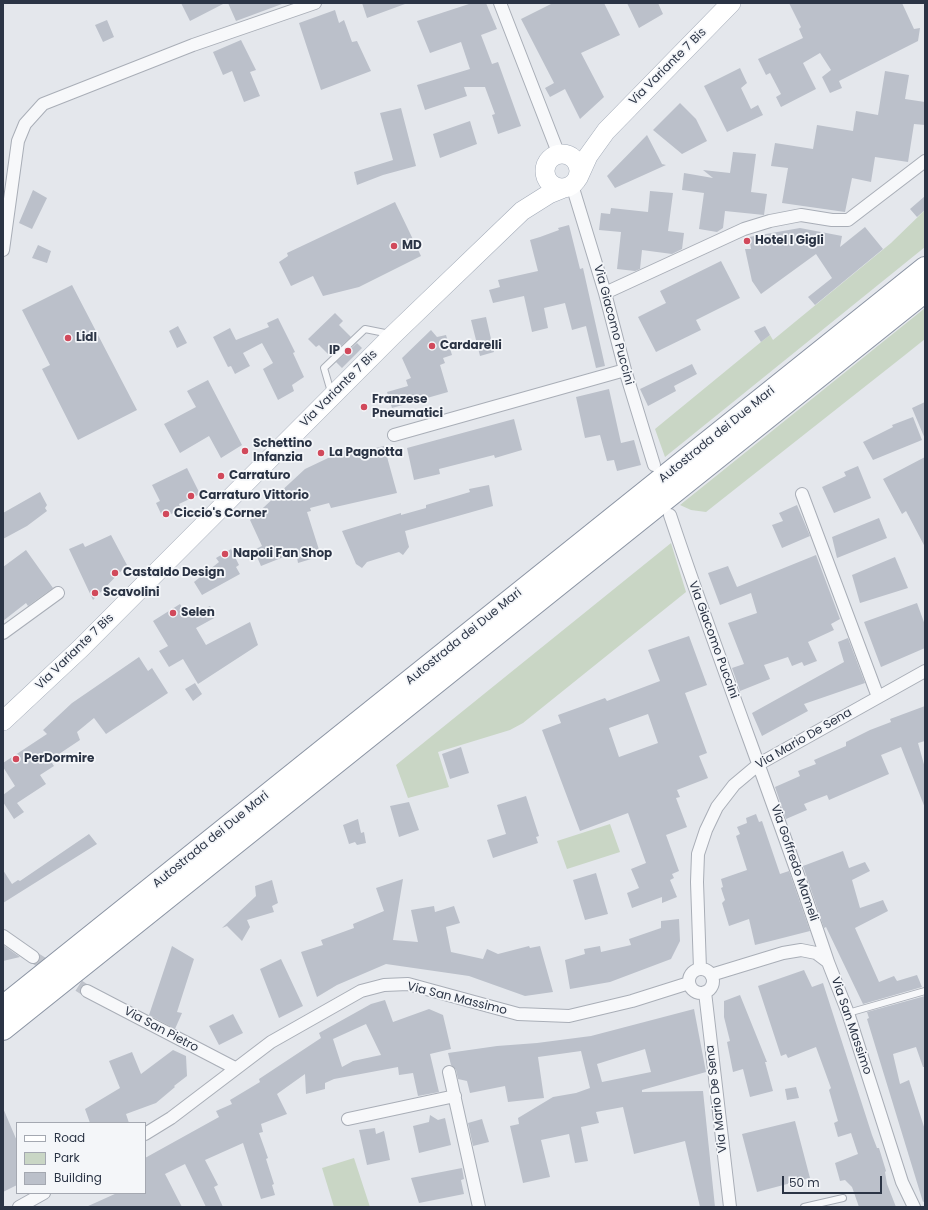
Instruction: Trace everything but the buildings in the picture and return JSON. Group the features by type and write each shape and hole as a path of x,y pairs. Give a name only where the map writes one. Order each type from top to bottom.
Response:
{"highway":[{"name":"Autostrada dei Due Mari","path":"3,1007 925,268"},
{"name":"Autostrada dei Due Mari","path":"3,1029 925,291"}],"main road":[{"name":"Via Variante 7 Bis","path":"3,721 81,648 394,335 522,211 549,194 571,184 606,130 731,3"},
{"name":"Via Variante 7 Bis","path":"561,154 606,130"},
{"path":"561,154 572,157 578,164 571,184 554,186 547,179 545,169 550,160 561,154"},
{"name":"Via Variante 7 Bis","path":"522,211 540,184 545,169"}],"street":[{"path":"3,250 18,141 25,124 42,104 193,45 315,3"},
{"path":"500,3 561,154"},
{"path":"605,293 744,229 770,221 801,216 832,220 848,220 861,212 925,161"},
{"name":"Via Giacomo Puccini","path":"571,184 605,293 625,370 654,465"},
{"path":"394,435 625,370"},
{"path":"802,494 878,697"},
{"name":"Via Giacomo Puccini","path":"670,515 702,611 759,764"},
{"path":"3,633 58,593"},
{"name":"Via Mario De Sena","path":"700,969 697,882 700,848 706,830 717,807 734,785 759,764 925,671"},
{"name":"Via Goffredo Mameli","path":"759,764 828,962"},
{"path":"3,936 33,957"},
{"name":"Via San Massimo","path":"711,975 783,953 801,950 816,953 828,962 848,1013 902,1182 914,1207"},
{"path":"704,969 711,975 712,985 705,992 701,993 693,990 689,983 693,972 704,969"},
{"name":"Via San Massimo","path":"146,1133 171,1118 271,1042 361,991 384,985 408,984 518,1014 570,1016 598,1011 689,983"},
{"name":"Via San Pietro","path":"88,991 235,1068"},
{"name":"Via Mario De Sena","path":"705,992 730,1207"},
{"path":"449,1072 479,1207"},
{"path":"348,1119 455,1096"},
{"path":"19,1207 42,1194"}],"lane":[{"path":"333,396 324,368 330,364 365,329 394,335"},
{"path":"848,1013 925,991"},
{"path":"804,1207 843,1198"}],"green space":[{"path":"925,210 925,247 665,457 655,429 770,335 773,340 891,243"},
{"path":"925,308 925,339 706,512 691,510 680,505"},
{"path":"671,543 686,592 523,723 510,730 438,752 449,787 408,798 396,765"},
{"path":"610,824 620,852 567,869 557,841"},
{"path":"354,1158 370,1207 334,1207 322,1168"}],"tunnel":[{"path":"33,957 87,991"}],"place":[{"name":"Hotel I Gigli","path":"747,241"},
{"name":"MD","path":"394,246"},
{"name":"Lidl","path":"68,338"},
{"name":"Cardarelli","path":"432,346"},
{"name":"IP","path":"348,351"},
{"name":"Franzese Pneumatici","path":"364,407"},
{"name":"Schettino Infanzia","path":"245,451"},
{"name":"La Pagnotta","path":"321,453"},
{"name":"Carraturo","path":"221,476"},
{"name":"Carraturo Vittorio","path":"191,496"},
{"name":"Ciccio's Corner","path":"166,514"},
{"name":"Napoli Fan Shop","path":"225,554"},
{"name":"Castaldo Design","path":"115,573"},
{"name":"Scavolini","path":"95,593"},
{"name":"Selen","path":"173,613"},
{"name":"PerDormire","path":"16,759"}]}
